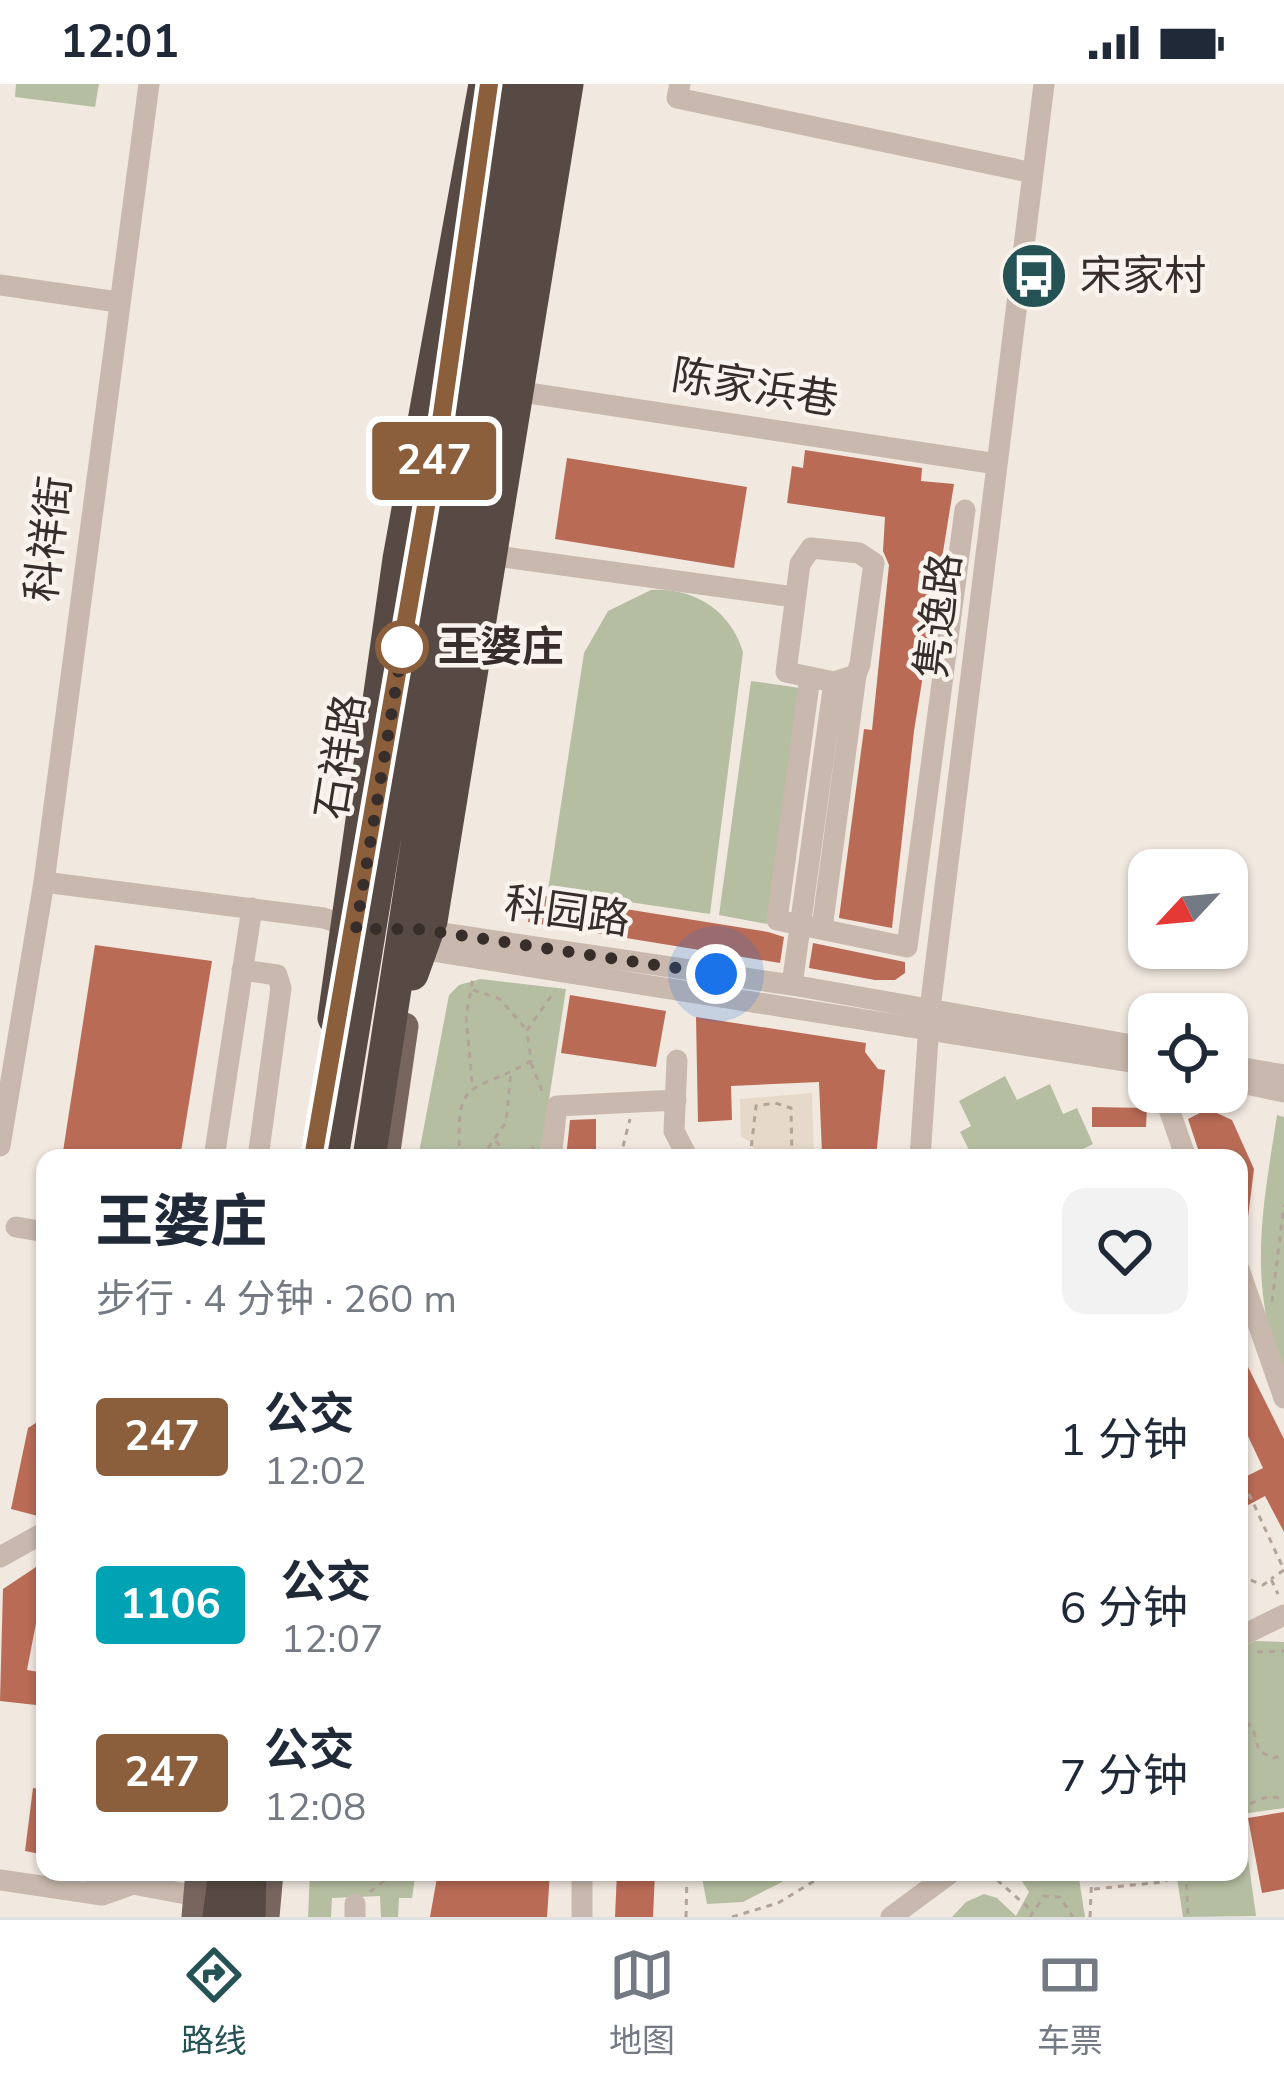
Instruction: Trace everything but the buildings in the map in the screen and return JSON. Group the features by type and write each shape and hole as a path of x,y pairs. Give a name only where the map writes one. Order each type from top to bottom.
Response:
{"highway":[{"path":"315,1149 399,559 487,84"},
{"path":"333,1149 509,84"},
{"path":"370,1149 534,84"},
{"path":"386,1046 431,921 567,84"},
{"path":"204,1898 248,1890"}],"main road":[{"name":"石祥路","path":"316,1149 446,395 487,84"},
{"path":"387,1149 550,84"},
{"path":"248,1890 266,1917"}],"street":[{"name":"科祥街","path":"1,1134 44,882 149,84"},
{"path":"680,84 677,98 1033,173"},
{"name":"隽逸路","path":"921,1149 929,1019 1044,84"},
{"path":"0,285 118,302"},
{"name":"陈家浜巷","path":"502,389 997,464"},
{"path":"810,677 777,920 908,947 965,510"},
{"path":"791,985 812,926 856,675 874,563 859,553 811,548 800,564 786,672 834,682 856,675"},
{"path":"476,554 794,597"},
{"path":"812,926 834,682"},
{"name":"科园路","path":"44,882 324,918 356,929 417,939 791,985 1128,1061"},
{"path":"215,1149 251,908"},
{"name":"科园路","path":"417,939 478,959 1128,1045"},
{"path":"242,970 277,975 281,988 258,1149"},
{"path":"674,1131 677,1060"},
{"path":"1248,1069 1284,1075"},
{"path":"1248,1085 1284,1093"},
{"path":"551,1149 556,1106 676,1100"},
{"path":"634,1102 674,1131 683,1149"},
{"path":"1169,1113 1183,1149"},
{"path":"16,1227 36,1230"},
{"path":"1248,1295 1284,1398"},
{"path":"0,1556 36,1537"},
{"path":"1248,1642 1284,1615"},
{"path":"0,1880 102,1895 129,1881"},
{"path":"145,1881 204,1898"},
{"path":"582,1881 582,1917"},
{"path":"891,1917 940,1881"}],"path":[{"path":"460,1149 460,1103 472,1084 466,1016 478,959"},
{"path":"527,1030 555,994 559,970"},
{"path":"470,989 500,999 527,1030 531,1061 472,1084"},
{"path":"489,1149 506,1122 511,1072"},
{"path":"622,1149 634,1102"},
{"path":"751,1149 756,1106 775,1102 791,1108 792,1149"},
{"path":"496,1141 503,1149"},
{"path":"1272,1306 1284,1204"},
{"path":"1248,1492 1284,1570 1263,1585 1248,1579"},
{"path":"1271,1579 1284,1606"},
{"path":"1248,1645 1284,1651"},
{"path":"1248,1724 1258,1751 1273,1758 1284,1755"},
{"path":"1248,1804 1267,1797 1284,1798"},
{"path":"355,1911 387,1881"},
{"path":"686,1917 687,1881"},
{"path":"732,1917 778,1903 814,1881"},
{"path":"997,1881 1030,1914 1044,1896 1060,1897 1073,1917"},
{"path":"1090,1917 1093,1881"},
{"path":"1094,1889 1165,1881"},
{"path":"1186,1881 1188,1917"}],"green space":[{"path":"16,84 99,84 95,107 15,97"},
{"path":"651,590 682,593 709,604 730,625 743,652 710,914 548,890 584,653 608,611"},
{"path":"751,681 800,688 767,924 719,915"},
{"path":"480,979 566,989 541,1149 420,1149 449,995 459,985"},
{"path":"1005,1076 1017,1100 1050,1084 1063,1114 1077,1108 1093,1144 1083,1149 968,1149 960,1132 971,1126 959,1101"},
{"path":"1277,1115 1284,1117 1284,1378 1265,1311 1261,1248"},
{"path":"1284,1642 1284,1808 1248,1813 1248,1644"},
{"path":"1248,1858 1256,1916 1183,1917 1177,1881 1248,1881"},
{"path":"310,1881 415,1881 412,1898 399,1898 398,1917 381,1917 380,1896 332,1898 331,1917 308,1917"},
{"path":"703,1881 784,1881 743,1902 707,1904"},
{"path":"1022,1881 1079,1881 1085,1917 952,1917 966,1902 984,1894 997,1898 1016,1916 1029,1892"}],"shaded area":[{"path":"812,1093 814,1149 754,1149 741,1137 740,1099"}],"bus line":[{"name":"247","path":"315,1149 442,414 489,84"}],"place":[{"name":"宋家村","path":"1034,276"},
{"name":"王婆庄","path":"402,647"}],"route":[{"path":"402,647 404,638 356,929 418,929 716,974"}]}
